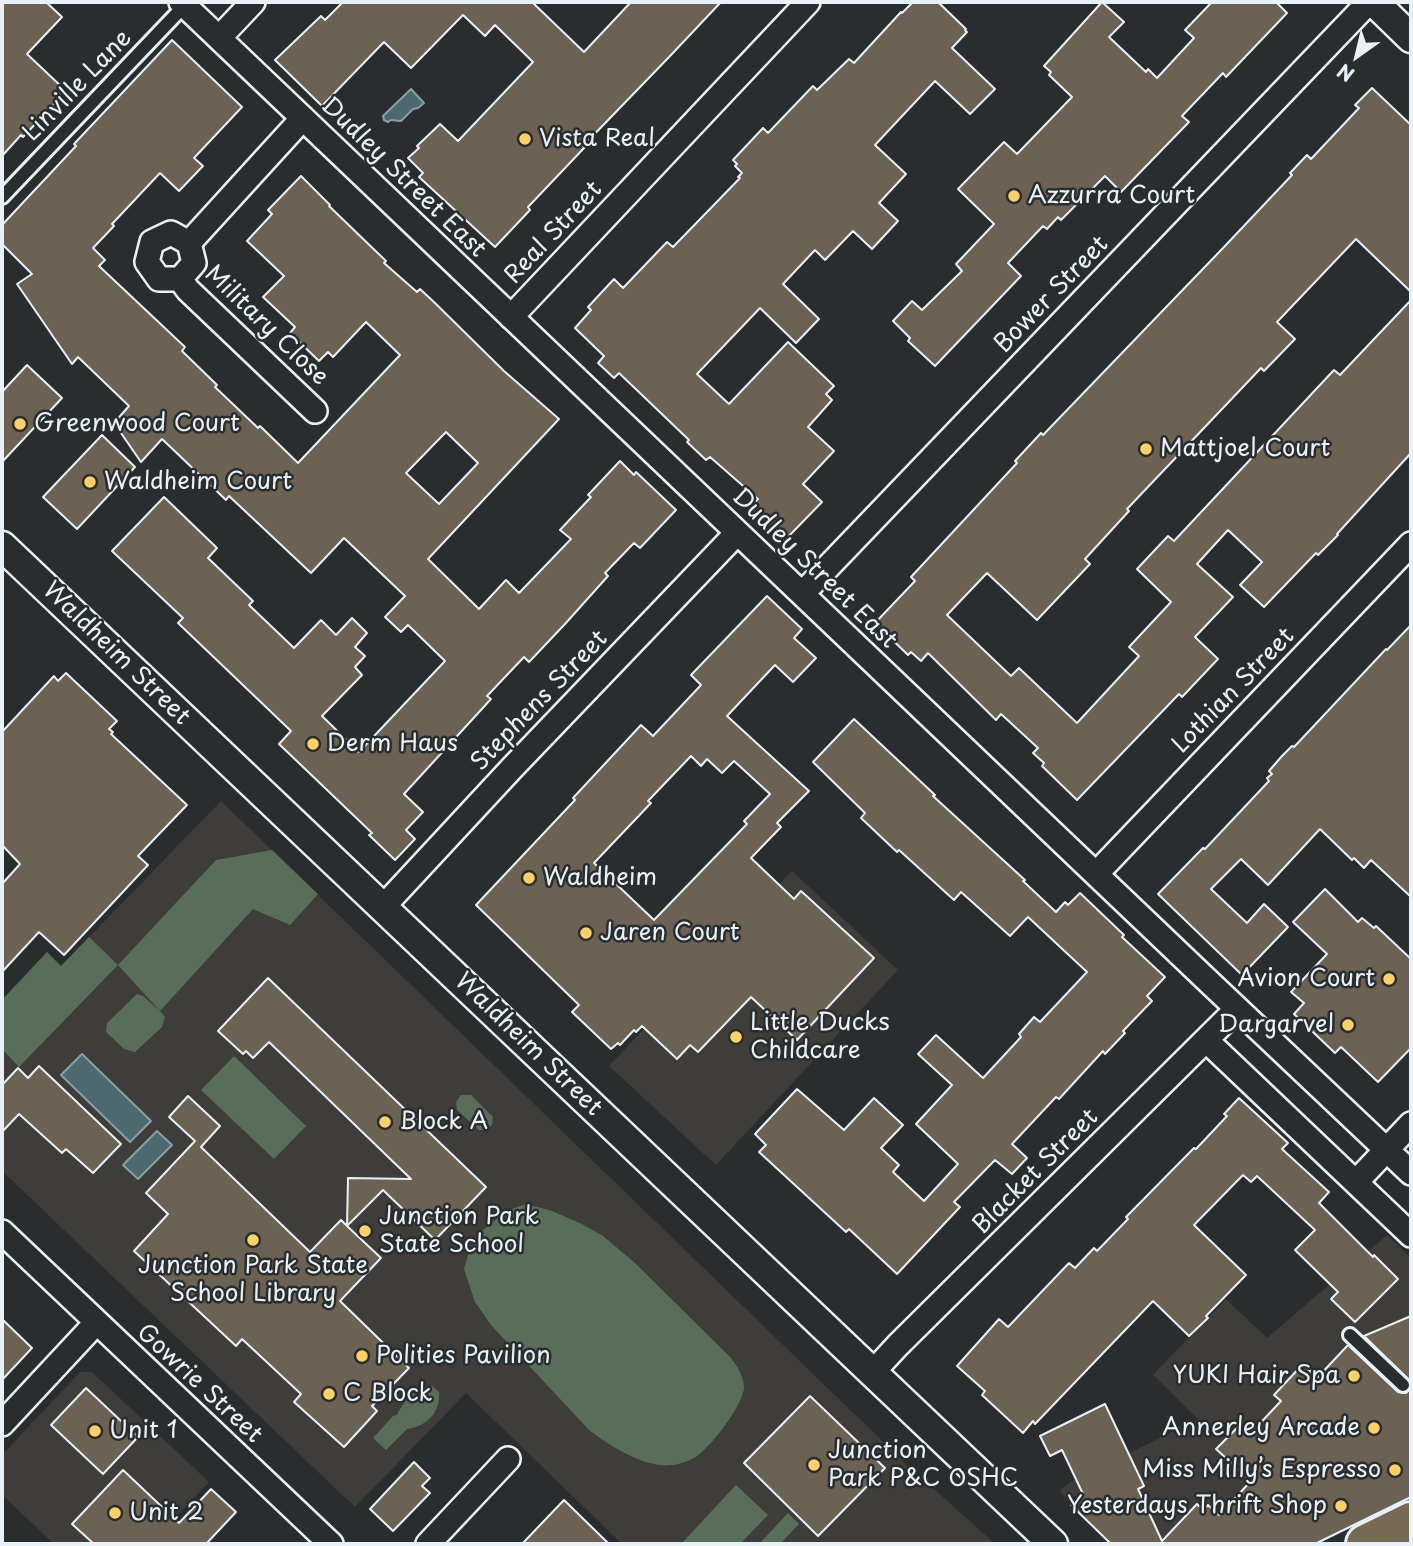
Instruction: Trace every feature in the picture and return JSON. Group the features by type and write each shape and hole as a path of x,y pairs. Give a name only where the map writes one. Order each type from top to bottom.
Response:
{"highway":[{"path":"1366,1544 1411,1522"}],"street":[{"path":"219,38 253,2"},
{"name":"Real Street","path":"511,317 808,2"},
{"path":"1371,2 1411,38"},
{"name":"Bower Street","path":"802,594 1371,2"},
{"name":"Dudley Street East","path":"183,3 1411,1172"},
{"name":"Military Close","path":"189,243 303,118"},
{"name":"Military Close","path":"171,233 189,243 194,263 180,279 159,279 147,262 152,242 171,233"},
{"name":"Military Close","path":"180,279 188,290 315,411"},
{"name":"Stephens Street","path":"383,907 737,533"},
{"name":"Lothian Street","path":"1096,874 1411,544"},
{"name":"Waldheim Street","path":"2,545 1053,1544"},
{"name":"Blacket Street","path":"873,1373 898,1345 1237,1009"},
{"path":"1207,1041 1411,1235"},
{"path":"1356,1182 1411,1124"},
{"name":"Gowrie Street","path":"2,1232 331,1544"},
{"path":"2,1424 96,1323"},
{"path":"428,1544 508,1459"}],"lane":[{"name":"Linville Lane","path":"2,197 183,3"},
{"path":"1350,1335 1403,1385"}],"shaded area":[{"name":"Junction Park State School","path":"221,801 904,1462 995,1544 622,1544 466,1393 355,1507 2,1171 2,1000 47,952 61,966"},
{"name":"Little Ducks Childcare","path":"792,871 898,970 716,1165 609,1066"},
{"path":"1387,1235 1411,1258 1411,1482 1286,1544 1111,1544 1071,1505 1060,1491 1067,1484 1198,1419 1153,1375 1226,1299 1267,1338"},
{"path":"80,1372 92,1372 209,1482 150,1544 54,1544 2,1495 2,1455"}],"green space":[{"path":"272,850 318,894 290,925 253,909 160,1011 118,965 216,860"},
{"path":"89,937 118,965 19,1067 2,1049 2,1000 47,952 61,966"},
{"path":"137,994 165,1017 162,1027 135,1052 124,1049 106,1032 107,1023"},
{"path":"234,1056 306,1126 274,1159 201,1090"},
{"path":"461,1095 471,1095 493,1117 492,1125 486,1130 479,1130 457,1110 456,1102"},
{"path":"526,1204 552,1211 603,1236 634,1262 736,1365 744,1384 738,1405 708,1446 694,1458 673,1465 651,1463 629,1455 589,1430 491,1325 475,1302 464,1269 469,1251 482,1231 506,1211"},
{"path":"432,1386 439,1392 435,1412 426,1422 407,1429 386,1450 373,1438 397,1415 417,1390"},
{"path":"736,1485 768,1515 740,1544 681,1544"},
{"path":"788,1513 799,1524 780,1544 759,1544"}],"water":[{"path":"411,89 424,103 401,121 384,120 383,116"},
{"path":"82,1054 151,1121 130,1142 61,1075"},
{"path":"157,1131 172,1145 138,1179 123,1165"}],"building":[{"path":"2,2 46,2 62,17 27,54 64,89 58,96 60,98 2,156"},
{"path":"343,2 532,2 584,52 631,2 721,2 583,146 585,147 528,207 530,210 495,247 419,177 423,173 408,158 440,124 458,141 533,62 495,25 485,36 463,15 411,68 384,42 322,106 275,60 321,16 325,20"},
{"path":"913,2 938,2 966,29 967,32 952,48 995,89 970,114 935,81 875,145 906,174 879,203 898,221 872,249 853,231 825,260 815,250 783,284 819,319 796,343 760,308 697,374 729,404 788,342 834,386 826,394 832,400 808,427 834,451 803,484 822,502 785,540 780,535 776,539 762,525 765,521 750,507 758,499 710,457 706,460 687,442 689,440 619,373 614,378 598,363 604,356 575,328 591,310 588,307 614,279 623,288 667,242 673,247 740,178 738,177 742,173 733,160 763,128 768,133 813,86 817,90 849,59 854,63"},
{"path":"1102,2 1124,22 1109,37 1146,72 1148,69 1157,78 1194,38 1185,30 1212,2 1276,2 1287,13 1226,77 1223,73 1182,116 1189,122 1121,192 1105,176 1061,220 1058,217 1047,229 1043,226 1008,263 1021,276 935,366 908,341 910,338 893,321 912,301 922,310 962,271 956,264 994,224 958,189 1004,142 1017,154 1072,97 1049,75 1051,72 1044,66"},
{"path":"172,40 242,107 194,158 203,166 179,191 160,173 93,248 105,260 99,266 185,347 182,351 217,385 215,387 298,463 400,355 366,322 333,357 328,352 319,361 290,333 295,327 263,297 284,276 247,241 272,214 268,210 301,176 386,261 384,263 417,292 420,289 504,371 559,419 428,559 479,609 506,580 519,593 571,539 560,530 620,461 634,475 636,472 676,510 640,548 634,543 605,573 608,576 529,662 524,657 487,696 491,699 404,794 423,812 406,830 415,839 395,860 369,835 372,833 279,744 291,731 178,623 183,618 112,551 164,497 217,548 208,558 253,601 249,605 294,648 321,620 336,635 352,618 367,633 355,647 365,656 355,667 362,675 322,716 359,752 445,661 408,625 401,632 385,617 405,596 344,538 311,573 229,496 226,500 162,439 141,462 114,423 129,406 78,357 72,364 17,284 32,274 2,244 2,225 76,146 74,144","holes":["446,432 478,463 439,504 406,473"]},
{"path":"1372,88 1411,125 1411,292 1356,239 1277,322 1295,339 1264,371 1261,368 1127,509 1129,511 1085,559 1090,564 1037,620 987,573 947,615 1011,676 1019,668 1077,723 1139,656 1129,647 1171,602 1137,569 1168,536 1174,541 1334,370 1340,375 1411,300 1411,453 1338,535 1318,555 1316,553 1264,607 1240,585 1262,562 1228,530 1197,564 1233,597 1195,637 1218,659 1182,697 1179,694 1077,800 1042,766 1044,763 1033,753 1038,748 1001,714 996,720 928,653 921,661 911,652 908,655 875,623 915,581 911,577 1017,463 1015,461 1041,433 1043,435 1224,247 1292,175 1290,173 1307,155 1311,159 1359,108 1355,105"},
{"name":"Greenwood Court","path":"27,365 62,398 2,462 2,392"},
{"name":"Waldheim Court","path":"102,435 135,467 77,529 43,497"},
{"path":"767,596 802,629 794,638 816,658 793,682 775,665 727,716 809,791 777,823 781,827 751,858 794,899 801,891 874,958 797,1040 751,997 698,1052 690,1045 677,1059 642,1026 636,1032 634,1030 620,1045 618,1043 611,1049 572,1012 579,1005 476,905 641,725 653,736 701,685 691,675","holes":["691,756 701,766 707,759 722,773 734,761 770,794 744,821 747,824 654,920 594,863"]},
{"path":"1411,625 1411,897 1371,860 1364,868 1320,829 1268,885 1241,859 1211,889 1247,923 1264,904 1288,927 1242,975 1158,894 1269,781 1267,778 1272,774 1269,771 1282,756 1294,747"},
{"path":"66,673 117,721 109,729 113,732 111,734 187,805 138,856 148,865 64,955 39,932 2,972 2,884 20,864 2,845 2,732 54,676 58,681"},
{"path":"854,719 1056,912 1065,902 1068,905 1080,893 1165,977 1147,996 1152,1001 1123,1031 1125,1033 1105,1054 1103,1051 1059,1099 1056,1097 1012,1144 1027,1158 1012,1174 995,1160 954,1202 960,1207 897,1274 849,1229 846,1232 759,1152 766,1145 755,1134 797,1089 844,1130 874,1098 903,1125 881,1148 899,1165 893,1172 924,1201 958,1164 916,1124 952,1085 918,1054 936,1035 983,1078 1021,1037 1019,1034 1034,1017 1040,1022 1087,972 1028,917 1010,936 961,892 954,900 861,818 865,813 813,762"},
{"path":"1325,889 1358,922 1362,918 1374,928 1376,926 1411,959 1411,1048 1378,1082 1341,1047 1335,1053 1294,1014 1304,1003 1291,992 1327,954 1293,922"},
{"name":"Block A","path":"268,978 486,1187 435,1240 383,1190 347,1226 348,1178 411,1179 269,1042 253,1058 246,1051 243,1054 218,1031"},
{"path":"39,1066 121,1144 93,1173 66,1149 62,1153 19,1114 2,1132 2,1085 18,1068 28,1078"},
{"path":"188,1096 220,1126 201,1147 310,1252 341,1220 381,1258 340,1301 409,1368 372,1406 377,1411 344,1447 294,1402 301,1394 242,1339 236,1346 134,1251 168,1214 146,1193 195,1141 169,1117"},
{"path":"1239,1098 1288,1143 1282,1149 1329,1192 1319,1203 1398,1279 1355,1322 1331,1299 1338,1292 1295,1250 1315,1230 1257,1176 1251,1182 1243,1175 1194,1225 1246,1275 1189,1336 1153,1301 1035,1424 1033,1421 1023,1433 982,1395 985,1391 957,1366 999,1319 1008,1327 1069,1263 1075,1268 1094,1248 1097,1251 1128,1219 1126,1217 1227,1116 1224,1114"},
{"path":"1411,1316 1411,1382 1364,1336"},
{"path":"2,1319 32,1348 2,1380"},
{"path":"1348,1345 1398,1392 1406,1393 1411,1388 1411,1497 1315,1544 1111,1544 1071,1505 1083,1494 1062,1450 1050,1456 1040,1436 1105,1404 1144,1486 1138,1489 1162,1541 1197,1504 1203,1510 1208,1505 1219,1515 1251,1481 1216,1449 1239,1426 1249,1435 1281,1401 1274,1395 1303,1364 1317,1378"},
{"name":"Unit 1","path":"86,1388 138,1437 103,1474 51,1425"},
{"name":"Junction Park P&C OSHC","path":"810,1396 885,1468 818,1536 744,1463"},
{"path":"414,1462 430,1478 422,1486 430,1493 393,1531 370,1509"},
{"path":"123,1470 179,1523 211,1489 236,1512 206,1544 94,1544 72,1524"},
{"path":"564,1500 609,1544 522,1544"}],"place":[{"name":"Vista Real","path":"525,139"},
{"name":"Azzurra Court","path":"1014,196"},
{"name":"Greenwood Court","path":"20,424"},
{"name":"Mattjoel Court","path":"1146,449"},
{"name":"Waldheim Court","path":"90,482"},
{"name":"Derm Haus","path":"313,744"},
{"name":"Waldheim","path":"529,878"},
{"name":"Jaren Court","path":"586,933"},
{"name":"Avion Court","path":"1389,979"},
{"name":"Dargarvel","path":"1348,1025"},
{"name":"Little Ducks Childcare","path":"736,1037"},
{"name":"Block A","path":"385,1122"},
{"name":"Junction Park State School","path":"365,1231"},
{"name":"Junction Park State School Library","path":"253,1240"},
{"name":"Polities Pavilion","path":"362,1356"},
{"name":"YUKI Hair Spa","path":"1354,1376"},
{"name":"C Block","path":"329,1394"},
{"name":"Annerley Arcade","path":"1374,1428"},
{"name":"Unit 1","path":"95,1431"},
{"name":"Junction Park P&C OSHC","path":"814,1465"},
{"name":"Miss Milly’s Espresso","path":"1395,1470"},
{"name":"Yesterdays Thrift Shop","path":"1341,1506"},
{"name":"Unit 2","path":"115,1513"}]}
